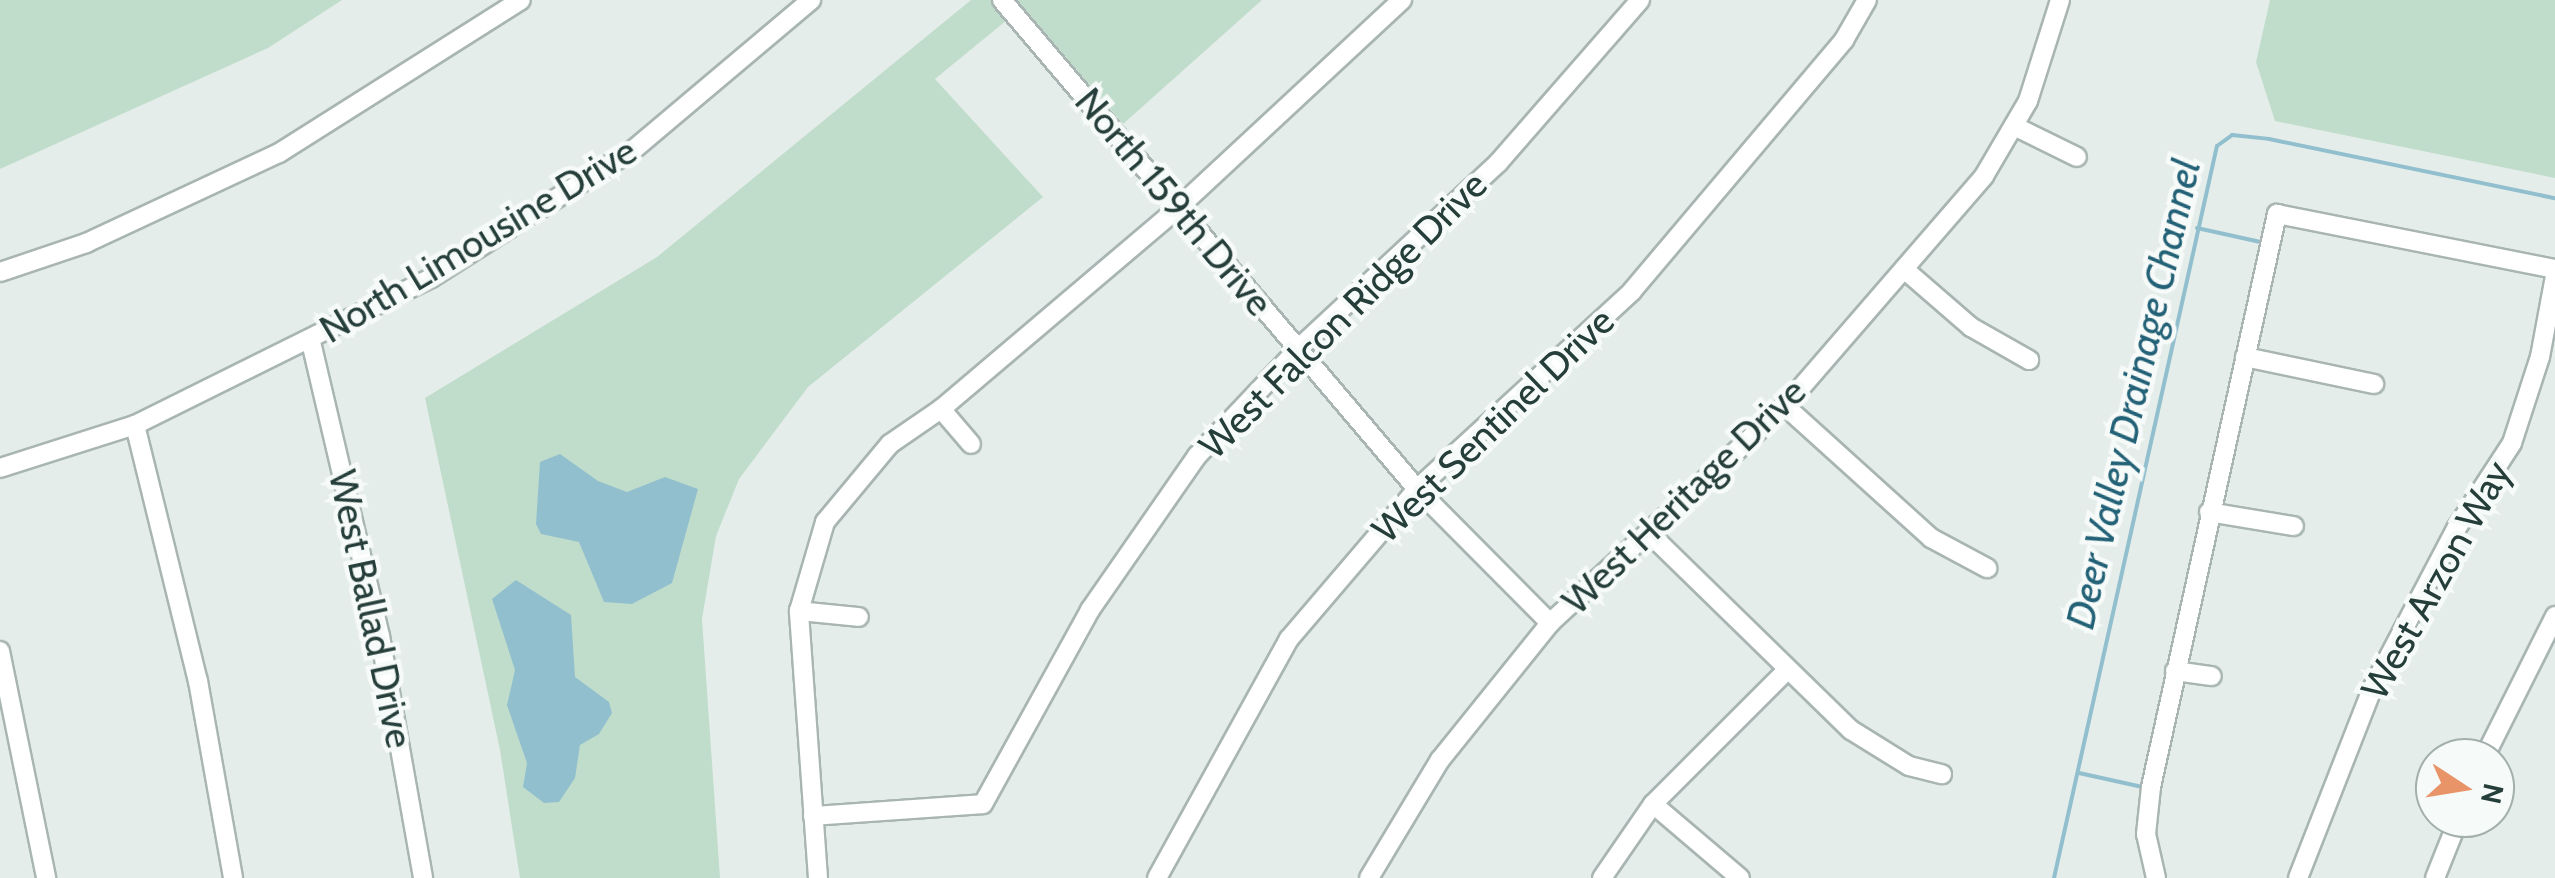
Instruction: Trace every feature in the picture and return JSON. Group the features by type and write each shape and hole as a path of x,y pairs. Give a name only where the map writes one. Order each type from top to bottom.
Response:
{"street":[{"path":"0,272 86,243 279,153 414,73 521,0"},
{"name":"North Limousine Drive","path":"0,468 135,425 311,342 431,278 632,150 811,0"},
{"name":"North 159th Drive","path":"1002,0 1416,489 1550,623"},
{"path":"818,878 799,611 825,522 849,488 890,444 941,409 1178,208 1402,0"},
{"name":"West Falcon Ridge Drive","path":"813,816 983,804 1090,610 1197,456 1299,348 1498,163 1640,0"},
{"name":"West Sentinel Drive","path":"1157,878 1289,640 1416,489 1632,291 1844,40 1867,0"},
{"name":"West Heritage Drive","path":"1369,878 1440,760 1550,623 1784,406 1984,176 2038,76 2060,0"},
{"path":"2014,126 2078,156"},
{"path":"2156,878 2146,834 2175,671 2277,214 2555,272"},
{"path":"1904,269 1970,328 2029,360"},
{"name":"West Arzon Way","path":"2298,878 2372,689 2456,529 2512,443 2540,357 2555,272"},
{"name":"West Ballad Drive","path":"311,342 380,636 423,878"},
{"path":"2245,358 2374,384"},
{"path":"1784,406 1931,538 1987,568"},
{"path":"941,409 970,444"},
{"path":"135,425 198,680 233,878"},
{"path":"2209,512 2294,526"},
{"path":"1650,533 1785,672 1851,730 1909,766 1942,774"},
{"path":"799,611 859,617"},
{"path":"2494,738 2555,616"},
{"path":"0,651 46,878"},
{"path":"2175,671 2212,676"},
{"path":"1602,878 1653,804 1714,736 1785,672"},
{"path":"1653,804 1740,878"},
{"path":"2435,878 2451,838"}],"green space":[{"path":"0,0 342,0 268,48 0,169"},
{"path":"971,0 1262,0 1123,124 1023,7 935,79 1043,197 808,387 739,479 716,536 702,619 720,878 520,878 500,750 425,398 657,257"},
{"path":"2270,0 2555,0 2555,178 2275,121 2256,62"}],"water":[{"path":"560,454 598,481 627,492 665,477 698,489 672,583 632,604 604,602 579,542 541,534 536,524 540,462"},
{"path":"516,580 571,615 575,677 609,702 612,713 599,734 580,745 575,778 559,802 544,803 523,787 527,763 507,705 515,670 492,599"}],"waterway":[{"name":"Deer Valley Drainage Channel","path":"2054,878 2217,146 2232,135 2269,139 2555,198"},
{"path":"2197,228 2260,242"},
{"path":"2079,773 2142,787"}]}
